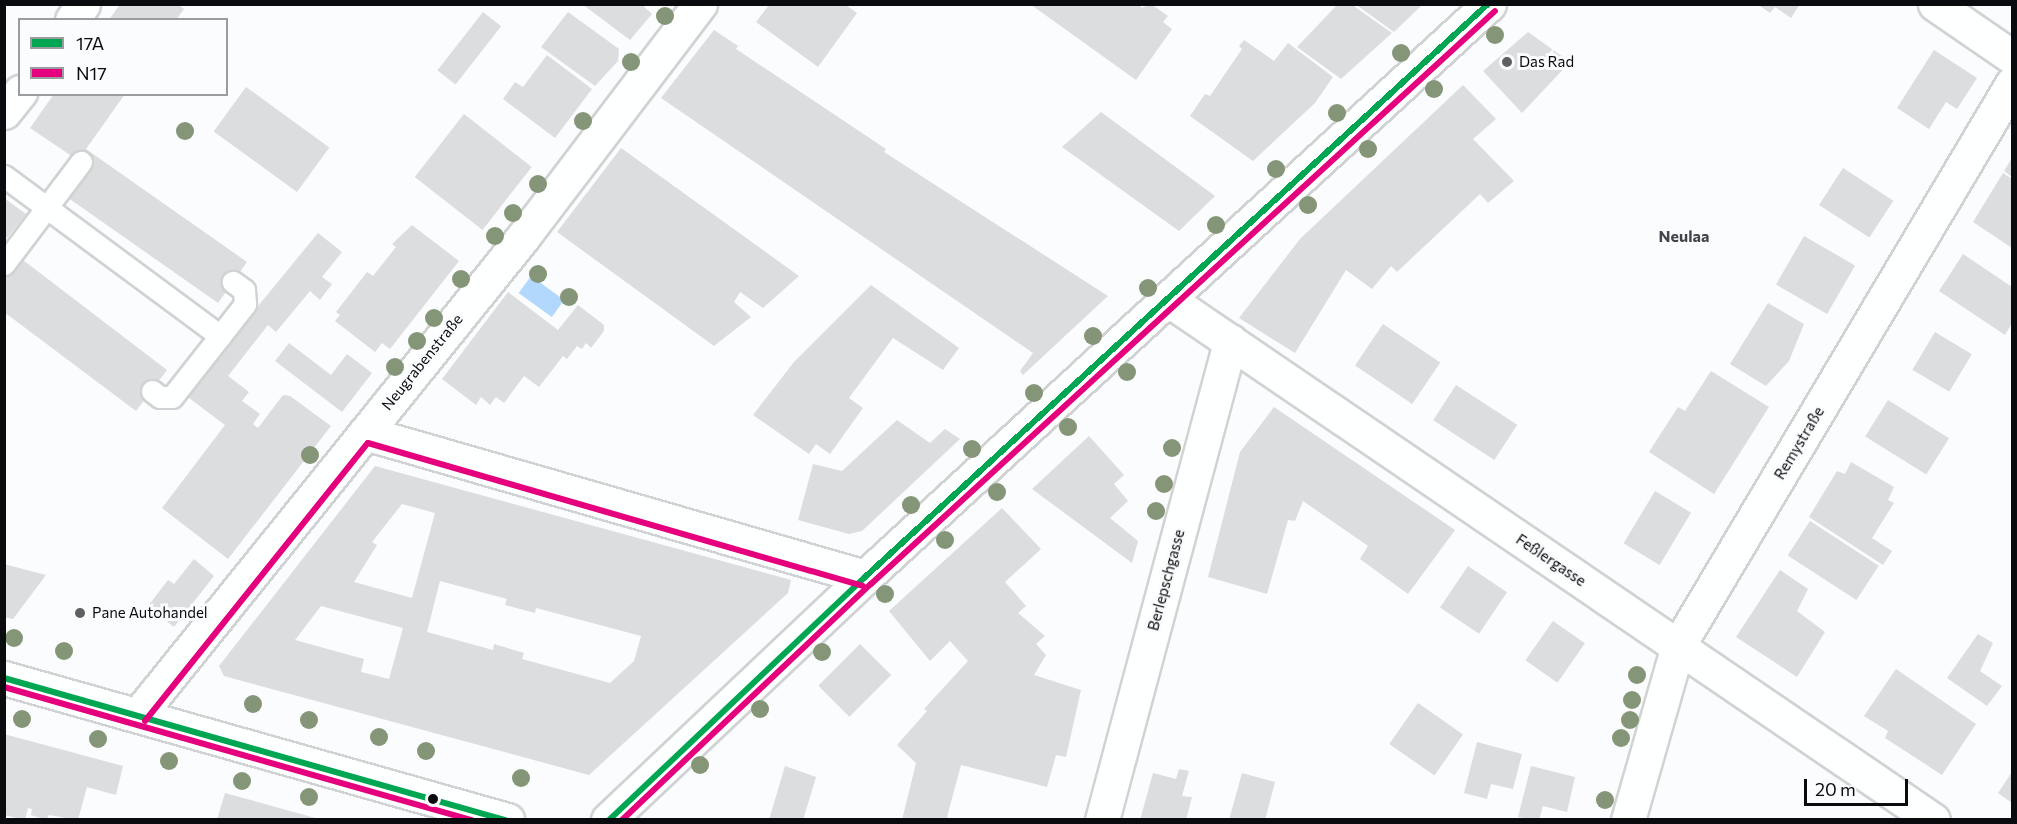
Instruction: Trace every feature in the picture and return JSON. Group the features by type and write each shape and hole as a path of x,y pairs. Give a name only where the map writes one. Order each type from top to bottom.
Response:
{"street":[{"path":"73,18 83,4"},
{"name":"Neugrabenstraße","path":"138,715 523,237 700,4"},
{"path":"608,819 865,577 1169,300 1488,4"},
{"path":"1935,4 2013,57"},
{"name":"Remystraße","path":"1628,819 1678,646 2013,84"},
{"path":"4,112 18,94"},
{"name":"Feßlergasse","path":"1169,300 1933,819"},
{"name":"Berlepschgasse","path":"1102,819 1230,341"},
{"path":"365,433 865,577"},
{"path":"4,678 507,819"}],"lane":[{"path":"4,264 81,162"},
{"path":"4,176 220,336"},
{"path":"152,391 160,397 172,397 245,304 244,290 233,282"}],"water":[{"path":"531,276 564,300 552,317 519,293"}],"building":[{"path":"120,4 177,4 184,9 177,18 110,18"},
{"path":"582,4 641,4 652,14 630,40"},
{"path":"1030,4 1138,4 1142,8 1151,4 1168,16 1163,22 1172,29 1136,80"},
{"path":"1338,4 1351,4 1392,33 1341,79 1297,47"},
{"path":"1355,4 1423,4 1394,32"},
{"path":"1757,4 1800,4 1791,18 1775,7 1770,13"},
{"path":"769,5 846,5 857,13 818,67 756,22"},
{"path":"483,12 501,26 456,84 437,70"},
{"path":"568,12 619,49 618,61 595,86 541,47"},
{"path":"714,30 738,46 736,49 886,149 884,152 1108,296 1023,375 1020,371 1033,353 661,98"},
{"path":"1528,32 1570,62 1522,113 1483,71"},
{"path":"1244,40 1274,61 1288,43 1333,77 1315,103 1253,161 1190,116 1205,94 1210,96 1242,49 1239,46"},
{"path":"1934,50 1977,78 1957,109 1946,102 1929,129 1897,108"},
{"path":"547,55 592,89 555,138 503,99 515,82 523,87"},
{"path":"1463,85 1496,119 1473,139 1514,181 1488,203 1480,194 1397,272 1391,266 1372,289 1346,270 1295,353 1239,318 1300,239"},
{"path":"246,87 329,148 297,192 214,131"},
{"path":"53,96 124,96 86,149 247,262 218,303 64,195 85,165 30,128"},
{"path":"1101,112 1215,196 1179,231 1062,147"},
{"path":"464,114 532,167 483,230 415,177"},
{"path":"621,148 799,276 763,308 740,292 734,302 751,317 714,346 557,232"},
{"path":"2012,158 2012,177 2004,171"},
{"path":"1843,168 1893,201 1869,238 1819,205"},
{"path":"2003,173 2012,179 2012,248 1973,222"},
{"path":"4,198 26,214 7,238 4,236"},
{"path":"412,225 459,261 390,349 382,343 375,352 335,321 340,315 336,312 367,272 373,276 396,247 392,244"},
{"path":"318,233 342,252 322,277 332,284 320,300 310,291 276,332 268,325 228,376 249,392 242,401 260,414 253,424 258,428 283,395 290,396 331,426 228,559 162,508 225,425 185,395"},
{"path":"1804,236 1855,266 1827,314 1776,284"},
{"path":"1963,254 2012,287 2012,323 2005,335 1939,291"},
{"path":"19,257 167,370 136,411 4,312 4,276"},
{"path":"871,285 959,348 943,370 893,338 849,398 863,408 830,454 816,444 809,454 753,415 794,362"},
{"path":"508,292 558,330 578,305 604,325 604,331 591,348 586,343 582,349 577,346 567,359 563,356 539,387 524,376 504,403 496,397 490,405 481,397 476,405 442,379"},
{"path":"1768,303 1804,324 1789,361 1766,386 1730,364"},
{"path":"1383,324 1440,363 1412,404 1355,365"},
{"path":"1935,332 1972,354 1949,392 1912,370"},
{"path":"289,343 331,375 347,354 372,373 342,412 275,361"},
{"path":"1711,371 1769,407 1714,494 1649,452 1678,407 1685,411"},
{"path":"1456,385 1517,425 1494,460 1433,420"},
{"path":"1888,400 1949,438 1926,475 1865,436"},
{"path":"1274,407 1455,530 1408,594 1360,559 1368,546 1303,501 1295,521 1288,520 1267,594 1208,577 1240,452"},
{"path":"897,420 930,443 945,429 960,439 862,531 849,534 798,520 813,464 842,471"},
{"path":"1089,436 1124,475 1114,484 1128,501 1110,518 1138,541 1132,563 1032,489"},
{"path":"1851,462 1894,487 1888,500 1894,503 1872,538 1892,551 1883,565 1809,517 1837,471 1845,474"},
{"path":"375,466 791,580 788,593 589,775 224,676 219,666","holes":["402,504 435,513 412,598 354,582 377,545 372,542","440,581 507,599 505,605 535,613 536,608 641,636 634,661 610,683 522,659 524,653 494,644 493,650 427,632","321,606 403,628 389,679 361,672 364,659 295,640"]},
{"path":"1655,491 1691,513 1660,565 1624,543"},
{"path":"1002,508 1041,549 1005,582 1026,606 1018,613 1045,636 1036,644 1046,655 1034,675 1081,690 1066,757 1056,755 1047,787 961,765 947,817 952,820 902,820 916,763 897,745 927,711 924,709 968,661 950,641 930,661 889,611"},
{"path":"1810,521 1879,566 1856,600 1788,555"},
{"path":"194,559 214,576 174,627 148,606 168,580 174,584"},
{"path":"4,564 46,575 13,619 4,617"},
{"path":"1468,566 1507,592 1479,634 1440,607"},
{"path":"1780,570 1808,589 1797,611 1825,632 1797,677 1736,637"},
{"path":"1553,621 1585,643 1557,683 1525,660"},
{"path":"1978,634 1993,643 1980,671 2002,686 1987,706 1947,678"},
{"path":"860,644 891,675 849,717 818,686"},
{"path":"1896,669 1976,724 1942,775 1885,738 1888,731 1864,716"},
{"path":"1418,703 1463,735 1434,776 1389,744"},
{"path":"4,734 123,766 116,795 87,787 78,820 49,815 46,820 31,815 32,809 28,808 25,820 4,815"},
{"path":"1477,742 1522,754 1513,789 1491,784 1487,799 1464,793"},
{"path":"785,766 816,777 803,820 769,820"},
{"path":"1531,766 1575,777 1567,812 1543,806 1539,820 1518,817"},
{"path":"1179,769 1189,771 1182,796 1192,797 1186,820 1140,820 1153,773 1176,779"},
{"path":"2012,772 2012,803 1998,793"},
{"path":"1242,773 1275,782 1265,820 1229,820"},
{"path":"225,793 319,819 319,820 217,820"}],"transit line":[{"name":"17A","path":"609,820 865,577 1488,4"},
{"name":"N17","path":"622,820 871,584 1495,11"},
{"name":"N17","path":"145,721 368,443 863,586"},
{"name":"17A","path":"4,678 505,820"},
{"name":"N17","path":"4,687 472,820"}],"place":[{"name":"Das Rad","path":"1507,62"},
{"name":"Pane Autohandel","path":"80,613"}],"district":[{"name":"Neulaa","path":"1684,236"}]}
